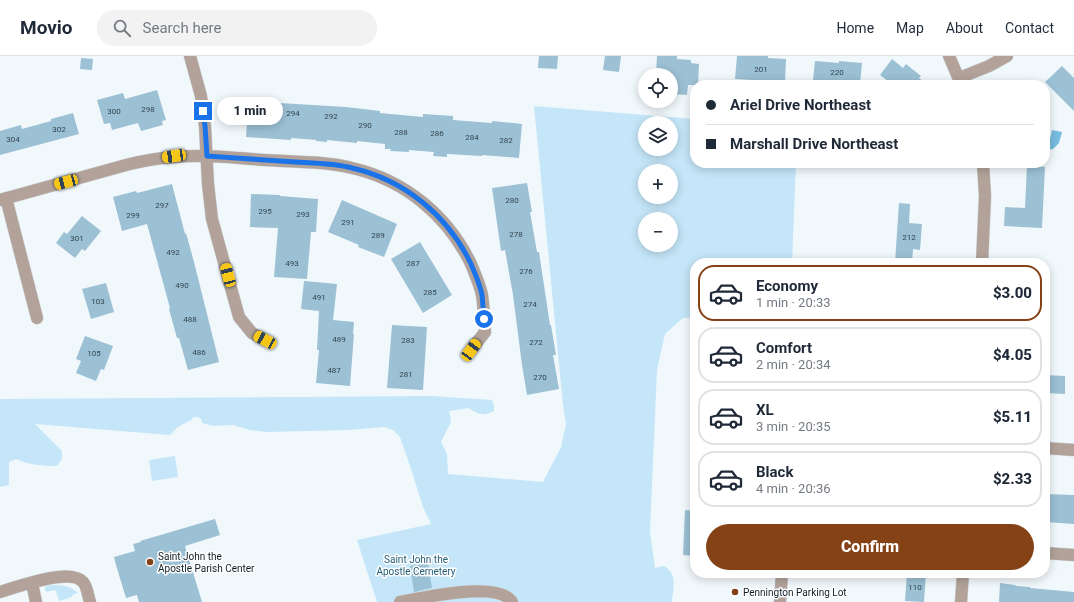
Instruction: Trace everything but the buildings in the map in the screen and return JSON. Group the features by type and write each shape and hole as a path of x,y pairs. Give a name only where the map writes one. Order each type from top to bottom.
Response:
{"street":[{"path":"190,56 201,96 205,126 208,184 212,219 239,317 252,333 265,340"},
{"path":"949,56 959,80"},
{"path":"964,80 1007,56"},
{"path":"37,318 3,199 143,161 174,156 207,156 327,164 352,168 376,175 399,185 436,213 452,231 465,252 475,273 482,295 485,332 471,350"},
{"path":"982,258 985,196 983,168"},
{"path":"1050,448 1074,450"},
{"path":"1050,553 1074,555"},
{"path":"0,592 51,577 68,576 79,578 84,583 90,602"},
{"path":"780,602 782,578"},
{"path":"962,602 963,578"},
{"path":"32,583 36,602"},
{"path":"400,602 474,591 498,593 506,596 512,602"}],"green space":[{"name":"Saint John the Apostle Cemetery","path":"534,106 658,116 638,116 638,156 678,156 678,118 690,119 690,168 796,168 792,258 690,258 690,318 683,318 665,334 657,370 650,531 655,568 664,566 673,577 674,587 672,602 377,602 357,540 431,524 423,507 400,437 393,430 384,427 349,430 266,432 250,430 233,425 213,426 202,423 201,419 198,417 194,417 178,427 170,435 35,424 62,451 62,459 57,466 36,465 16,459 9,462 9,485 0,487 0,399 432,396 492,400 494,411 487,414 475,412 469,408 449,411 451,422 441,442 447,454 448,474 543,482 561,447 566,424"},
{"path":"175,456 178,477 152,481 149,460"},
{"path":"50,585 62,585 69,587 78,593 72,595 72,597 59,601 56,591 54,590 47,592 45,590 45,587"}],"water":[{"path":"1052,130 1062,132 1059,143 1053,149 1050,149"}],"place":[{"name":"Saint John the Apostle Parish Center","path":"150,562"},
{"name":"Pennington Parking Lot","path":"735,592"}],"route":[{"path":"203,111 207,156 327,164 352,168 376,175 399,185 418,198 436,213 452,231 465,252 475,273 482,295 484,319"}]}
